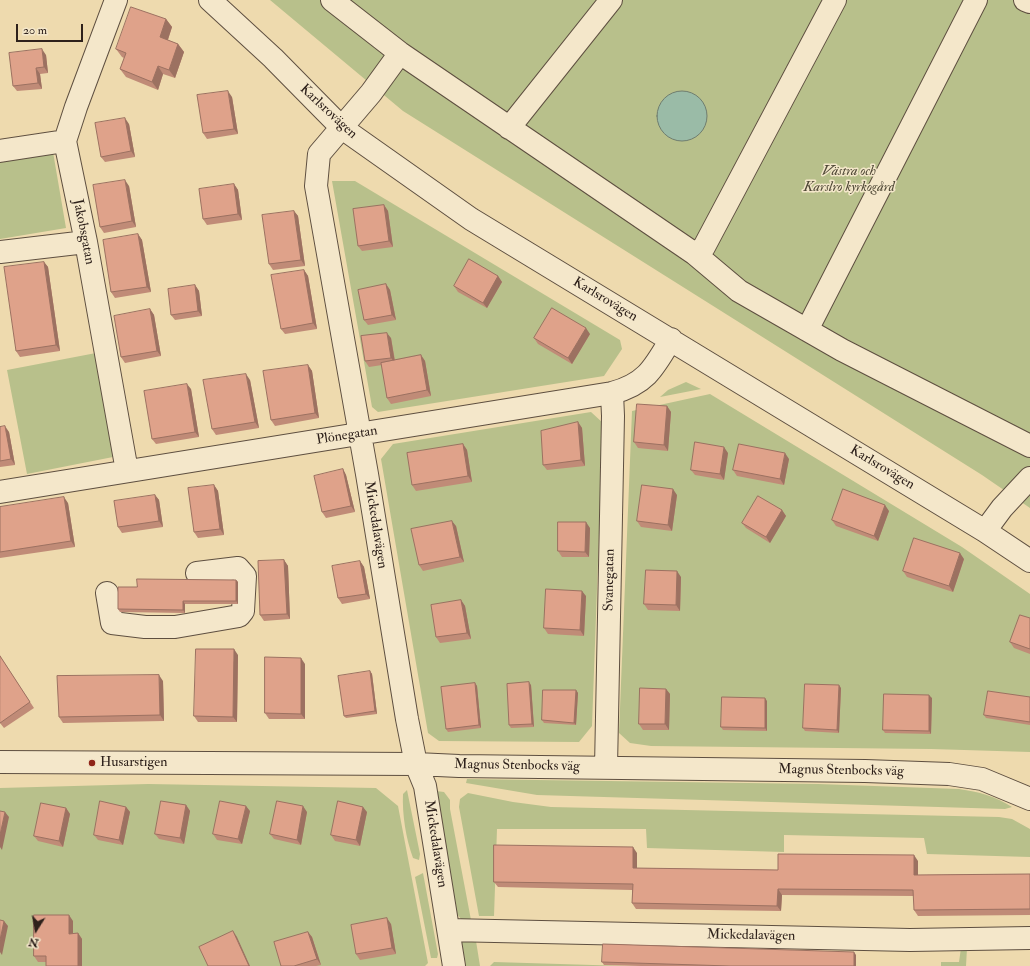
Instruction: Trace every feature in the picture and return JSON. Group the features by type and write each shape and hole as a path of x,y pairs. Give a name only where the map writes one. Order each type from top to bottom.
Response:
{"street":[{"name":"Jakobsgatan","path":"116,0 76,107 65,141 86,242 126,471"},
{"name":"Karlsrovägen","path":"210,0 273,58 342,128 471,219 985,531 1030,561"},
{"path":"332,0 400,53 695,254 734,288 842,350 1030,446"},
{"path":"509,128 611,0"},
{"path":"695,254 704,247 835,0"},
{"path":"807,330 976,0"},
{"path":"1025,0 1030,2"},
{"name":"Mickedalavägen","path":"400,53 371,93 319,154 316,186 407,719 416,764 425,786 454,966"},
{"path":"0,151 65,141"},
{"path":"0,252 86,242"},
{"name":"Plönegatan","path":"0,492 612,393 629,388 647,374 654,367 671,339"},
{"name":"Svanegatan","path":"606,767 613,416 612,393"},
{"path":"985,531 1002,508 1030,478"},
{"path":"107,592 112,623 145,627 176,627 239,616 243,611 245,576 238,568 198,573"},
{"name":"Magnus Stenbocks väg","path":"0,762 416,764 459,766 865,770 949,774 982,779 1030,799"},
{"name":"Mickedalavägen","path":"449,930 910,940 1030,938"}],"green space":[{"name":"Västra och Karslro kyrkogård","path":"270,0 1030,0 1030,508 982,475 403,111"},
{"path":"53,152 66,228 0,239 0,161"},
{"path":"332,181 355,181 620,340 622,349 604,376 378,412 372,407"},
{"path":"96,353 115,455 113,457 27,474 7,370"},
{"path":"686,382 701,389 660,397 668,390"},
{"path":"710,394 962,547 1030,594 1030,752 931,749 651,746 630,743 619,733 632,411"},
{"path":"591,412 603,423 592,726 579,742 439,741 428,733 381,459 393,444"},
{"path":"467,779 818,784 959,789 987,795 1012,807 1005,809 537,795 466,783"},
{"path":"148,784 376,788 398,806 428,963 425,966 0,966 0,788"},
{"path":"407,790 420,854 419,860 413,858 408,843 405,826 403,794"},
{"path":"436,791 444,792 450,800 450,809 471,920 461,919 457,914 455,907"},
{"path":"468,793 513,802 551,807 999,817 1012,819 1030,829 1030,857 927,854 924,838 784,835 784,852 647,848 646,829 497,829 494,916 479,916 459,807 460,799"},
{"path":"423,873 438,954 437,958 431,958 415,877"},
{"path":"461,938 476,941 480,966 466,966"},
{"path":"961,948 967,948 966,966 941,966 941,962 959,962"},
{"path":"494,962 626,966 490,966"}],"shaded area":[{"path":"677,91 687,91 700,98 707,111 707,121 700,134 687,141 677,141 668,137 661,130 657,121 657,111 661,102 668,95"}],"building":[{"path":"131,7 166,19 160,37 178,44 169,70 158,66 152,82 120,69 126,53 116,49"},
{"path":"42,49 44,67 36,68 38,83 13,86 9,53"},
{"path":"228,91 234,129 203,133 197,95"},
{"path":"125,118 131,151 101,157 95,123"},
{"path":"125,180 132,221 100,227 93,185"},
{"path":"234,184 238,214 203,219 199,189"},
{"path":"384,205 389,241 358,246 353,209"},
{"path":"294,211 301,260 269,264 262,215"},
{"path":"138,234 147,287 111,292 103,240"},
{"path":"469,259 498,276 483,303 454,286"},
{"path":"44,262 56,345 16,351 4,267"},
{"path":"304,270 313,323 281,329 271,275"},
{"path":"386,284 392,315 364,320 358,290"},
{"path":"195,285 198,311 171,315 168,289"},
{"path":"552,308 586,328 568,358 534,338"},
{"path":"150,309 157,351 121,357 114,316"},
{"path":"387,333 391,358 365,361 361,336"},
{"path":"421,355 427,390 387,398 381,363"},
{"path":"308,365 315,413 271,420 263,371"},
{"path":"246,374 255,422 212,429 203,380"},
{"path":"187,384 195,432 152,439 144,391"},
{"path":"637,404 667,406 664,445 634,442"},
{"path":"578,422 581,460 543,465 541,431"},
{"path":"5,426 11,459 0,461 0,427"},
{"path":"695,442 724,447 720,474 691,470"},
{"path":"463,444 468,476 412,485 407,453"},
{"path":"739,444 785,453 780,479 733,470"},
{"path":"343,469 351,506 322,512 314,476"},
{"path":"214,485 220,529 194,532 188,488"},
{"path":"642,485 673,489 668,525 637,521"},
{"path":"843,489 885,505 874,536 832,520"},
{"path":"155,495 159,521 118,527 114,501"},
{"path":"758,496 782,510 766,537 742,523"},
{"path":"64,497 71,541 0,552 0,507"},
{"path":"452,521 460,557 419,565 411,529"},
{"path":"558,522 586,522 585,552 558,551"},
{"path":"914,538 960,553 949,586 903,571"},
{"path":"284,560 287,614 260,615 258,561"},
{"path":"360,561 366,594 338,598 332,566"},
{"path":"646,570 677,571 676,605 644,604"},
{"path":"137,579 236,580 236,601 183,601 183,610 118,609 118,587 137,587"},
{"path":"546,589 582,591 580,630 544,628"},
{"path":"461,600 467,633 436,637 431,605"},
{"path":"1020,615 1030,618 1030,649 1010,642"},
{"path":"196,649 234,649 233,717 194,716"},
{"path":"0,656 30,702 0,723"},
{"path":"265,657 301,658 301,714 265,713"},
{"path":"370,671 375,711 344,716 338,676"},
{"path":"159,675 160,715 59,717 57,676"},
{"path":"529,682 532,724 509,725 507,684"},
{"path":"475,683 479,725 446,729 441,687"},
{"path":"805,684 839,685 837,730 803,728"},
{"path":"640,688 666,689 665,724 639,724"},
{"path":"543,690 576,690 574,723 542,720"},
{"path":"988,691 1030,697 1030,722 984,715"},
{"path":"884,694 929,695 929,731 883,730"},
{"path":"722,697 765,698 765,728 721,727"},
{"path":"100,801 126,807 119,840 94,835"},
{"path":"161,801 186,805 180,838 155,834"},
{"path":"220,801 246,806 238,839 213,834"},
{"path":"277,801 303,806 297,840 270,834"},
{"path":"338,801 363,807 356,840 331,835"},
{"path":"41,803 66,808 59,841 34,836"},
{"path":"0,811 5,812 0,835"},
{"path":"494,845 633,847 633,868 778,870 778,854 914,855 914,875 1030,874 1030,909 914,910 913,890 778,889 777,906 632,903 633,884 494,882"},
{"path":"34,915 69,915 69,934 78,933 78,966 46,966 46,956 34,956"},
{"path":"387,918 392,948 356,954 351,925"},
{"path":"0,920 4,921 0,940"},
{"path":"233,931 249,966 208,966 199,947"},
{"path":"308,932 317,959 294,966 281,966 274,942"},
{"path":"603,944 854,952 854,966 730,966 602,962"}],"place":[{"name":"Husarstigen","path":"92,763"}]}
